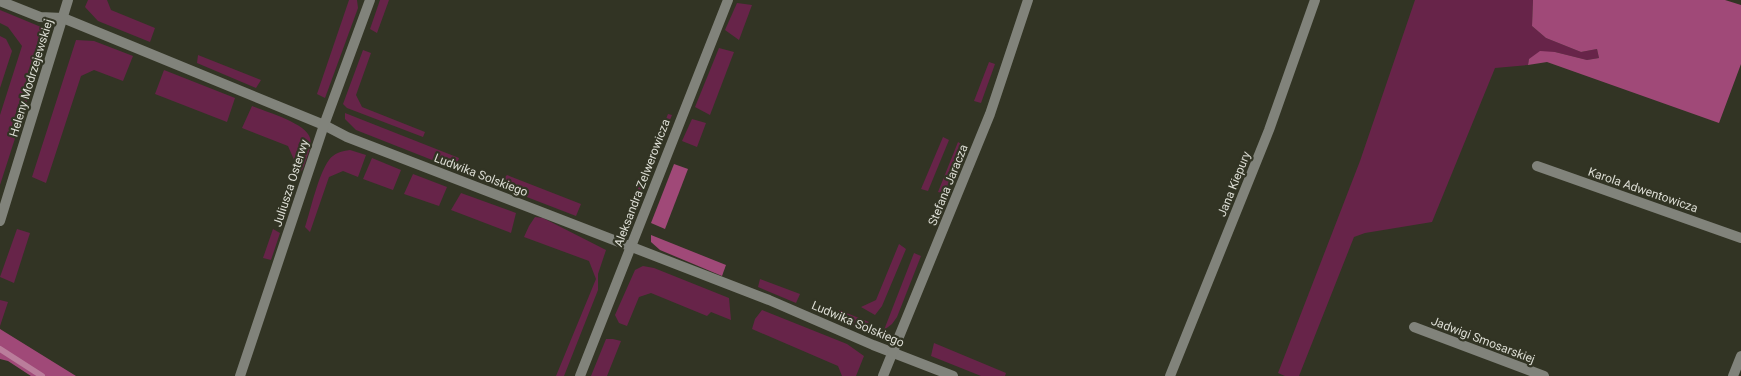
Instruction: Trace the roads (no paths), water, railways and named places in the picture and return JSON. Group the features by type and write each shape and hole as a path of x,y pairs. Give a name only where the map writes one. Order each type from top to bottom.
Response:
{"street":[{"name":"Ludwika Solskiego","path":"0,0 40,17 63,18 324,125 347,137 769,300 953,376"},
{"name":"Heleny Modrzejewskiej","path":"0,221 68,0"},
{"name":"Juliusza Osterwy","path":"240,376 324,125 370,0"},
{"name":"Aleksandra Zelwerowicza","path":"580,376 728,0"},
{"name":"Stefana Jaracza","path":"883,376 990,114 1028,0"},
{"name":"Jana Kiepury","path":"1170,376 1269,130 1315,0"},
{"name":"Karola Adwentowicza","path":"1537,166 1741,238"},
{"name":"Jadwigi Smosarskiej","path":"1414,327 1544,376"},
{"path":"1733,376 1741,356"}],"waterway":[{"path":"0,349 42,376"}]}
